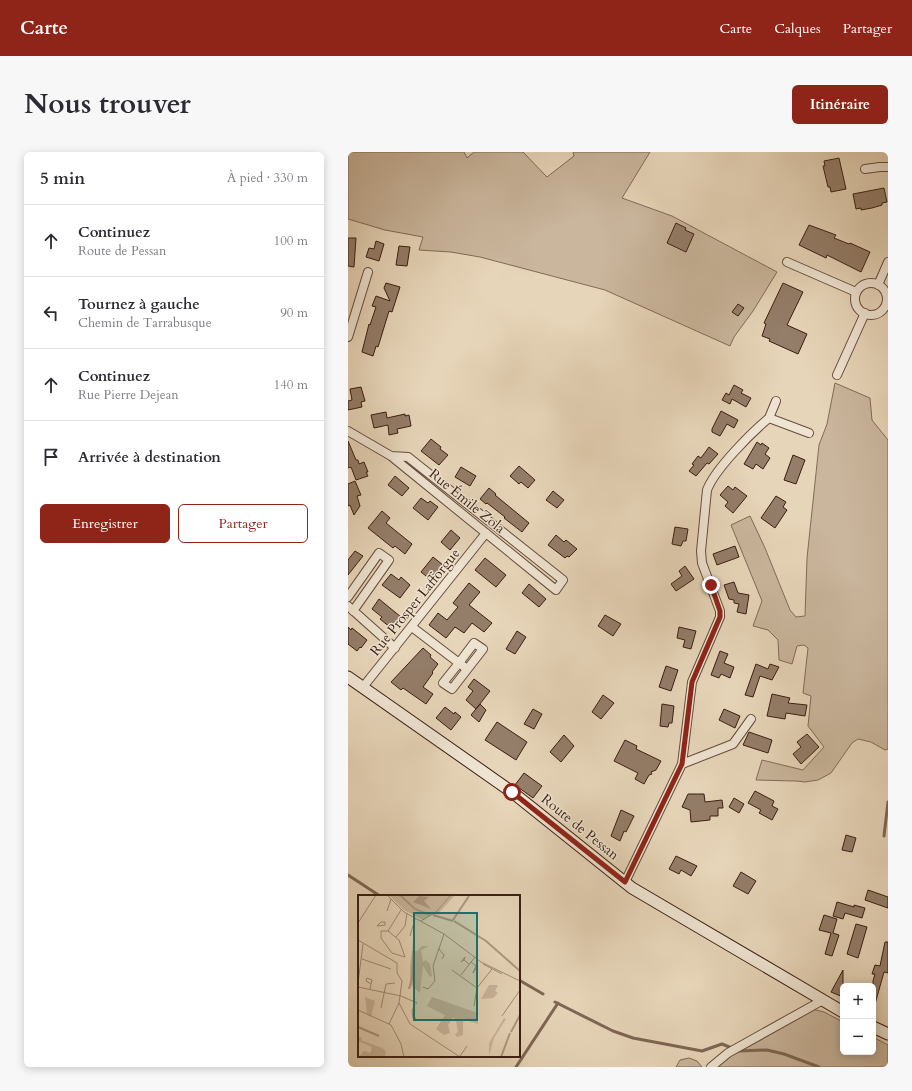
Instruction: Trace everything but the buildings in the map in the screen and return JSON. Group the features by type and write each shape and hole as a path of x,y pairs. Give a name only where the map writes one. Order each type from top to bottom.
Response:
{"main road":[{"name":"Route de Pessan","path":"348,677 512,792 625,882 840,1010"},
{"path":"876,1028 888,1034"}],"street":[{"path":"865,169 880,166 888,167"},
{"path":"787,262 856,292"},
{"path":"878,285 888,262"},
{"path":"348,337 368,272"},
{"path":"872,283 878,285 883,288 886,293 887,306 877,314 871,315 865,313 856,305 856,292 865,284 872,283"},
{"path":"837,375 865,313"},
{"path":"625,882 682,764 692,682 720,617 720,611 702,562 701,550 707,490 710,483 735,452 756,429 769,418 776,401"},
{"path":"769,418 809,433"},
{"name":"Rue Émile Zola","path":"348,431 391,456 556,590 563,580 408,457 391,456"},
{"name":"Rue Prosper Lafforgue","path":"363,687 486,533"},
{"path":"348,597 380,553 389,560 350,609 395,648"},
{"path":"412,627 467,669"},
{"path":"474,642 483,649 452,689 443,683 459,663 474,642"},
{"path":"682,764 733,744 751,719"},
{"path":"711,1067 728,1053 823,1000"}],"shaded area":[{"path":"348,152 464,152 467,158 474,152 523,152 547,177 574,156 573,152 650,152 622,198 672,216 777,272 753,311 734,337 730,346 605,290 480,257 451,252 419,250 423,237 385,230 348,219"},
{"path":"835,383 870,398 872,420 888,440 888,749 885,750 871,742 858,739 852,743 831,773 818,780 805,782 756,780 762,760 803,770 824,747 808,726 811,696 803,693 808,648 804,645 797,646 792,664 779,660 778,640 768,630 753,626 762,601 731,525 750,516 765,548 790,610 796,617 805,616 807,558 819,445 827,424"},
{"path":"812,1009 824,1012 840,1020 840,1055 876,1055 876,1039 888,1045 888,1067 717,1067 730,1056"},
{"path":"689,1058 697,1061 702,1067 676,1067 680,1060"}],"waterway":[{"path":"884,836 888,802"},
{"path":"348,875 378,895"},
{"path":"520,981 543,994"},
{"path":"555,1002 613,1031 633,1038 702,1051 722,1044 739,1051 767,1050 784,1054 819,1067"},
{"path":"516,1067 558,1003"}],"route":[{"path":"512,792 625,882 682,764 692,682 720,617 720,611 711,585"}]}
